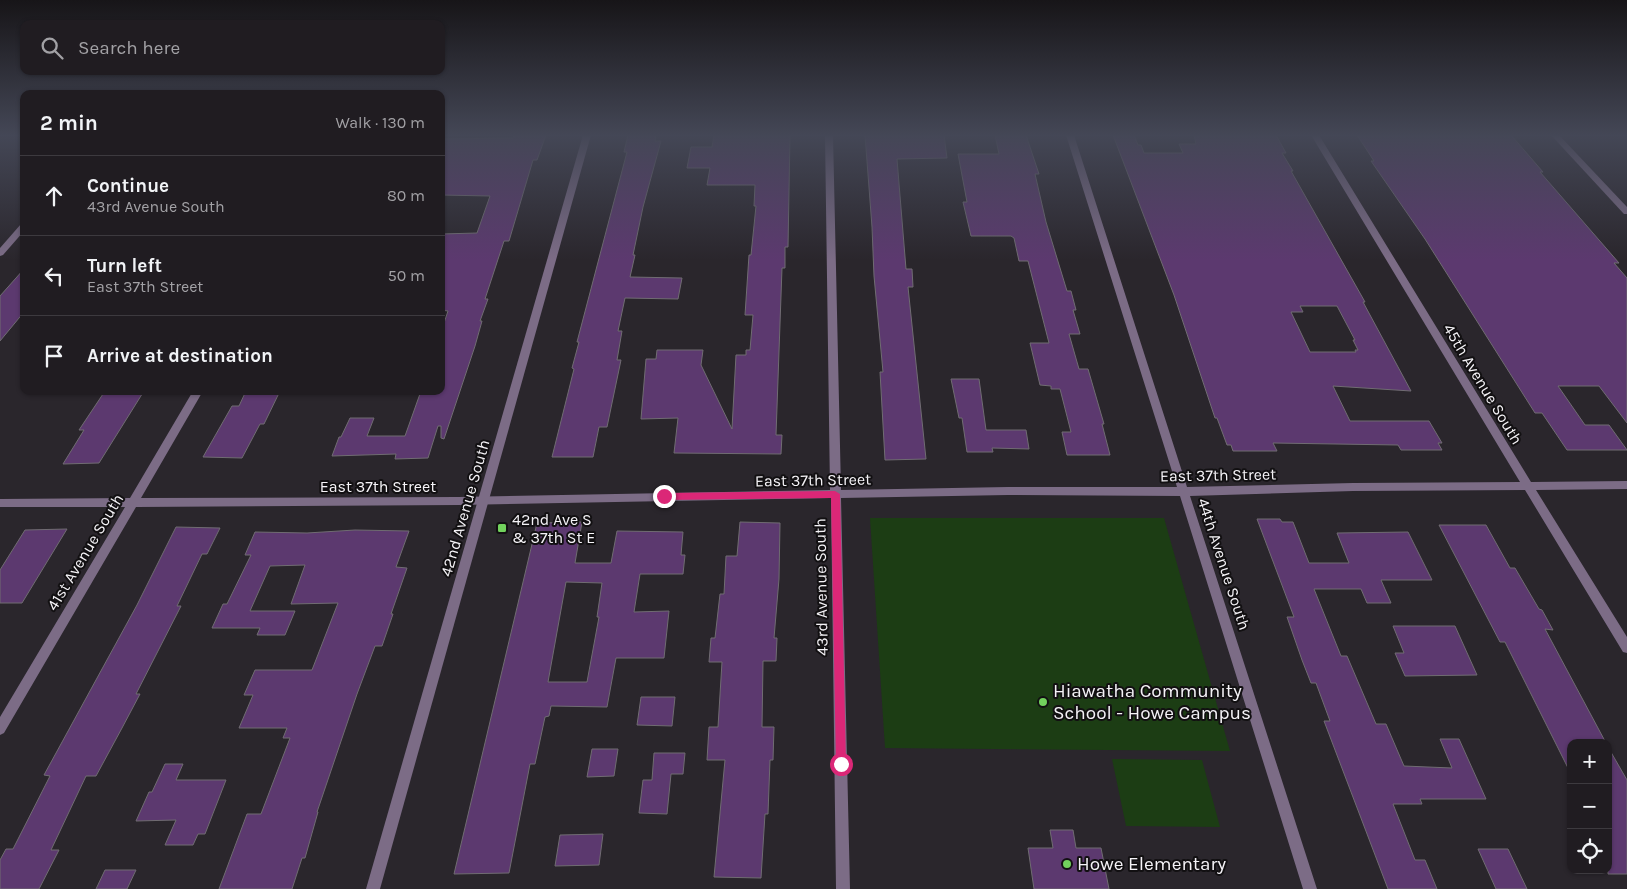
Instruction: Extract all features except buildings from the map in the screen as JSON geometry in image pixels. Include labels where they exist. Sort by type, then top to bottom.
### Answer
[{"type":"street","name":"42nd Avenue South","points":[[374,889],[575,176]]},
{"type":"street","name":"43rd Avenue South","points":[[830,176],[843,889]]},
{"type":"street","name":"44th Avenue South","points":[[1083,176],[1310,889]]},
{"type":"street","name":"45th Avenue South","points":[[1340,176],[1627,648]]},
{"type":"street","points":[[1594,176],[1627,212]]},
{"type":"street","points":[[0,253],[20,230]]},
{"type":"street","name":"41st Avenue South","points":[[0,730],[196,395]]},
{"type":"street","name":"East 37th Street","points":[[0,503],[1627,485]]},
{"type":"green space","points":[[870,518],[1164,518],[1230,751],[885,748]]},
{"type":"green space","points":[[1112,759],[1202,760],[1220,827],[1126,826]]},
{"type":"place","name":"42nd Ave S & 37th St E","points":[[502,528]]},
{"type":"place","name":"Hiawatha Community School - Howe Campus","points":[[1043,702]]},
{"type":"place","name":"Howe Elementary","points":[[1067,864]]},
{"type":"route","points":[[664,496],[835,494],[841,764]]}]
